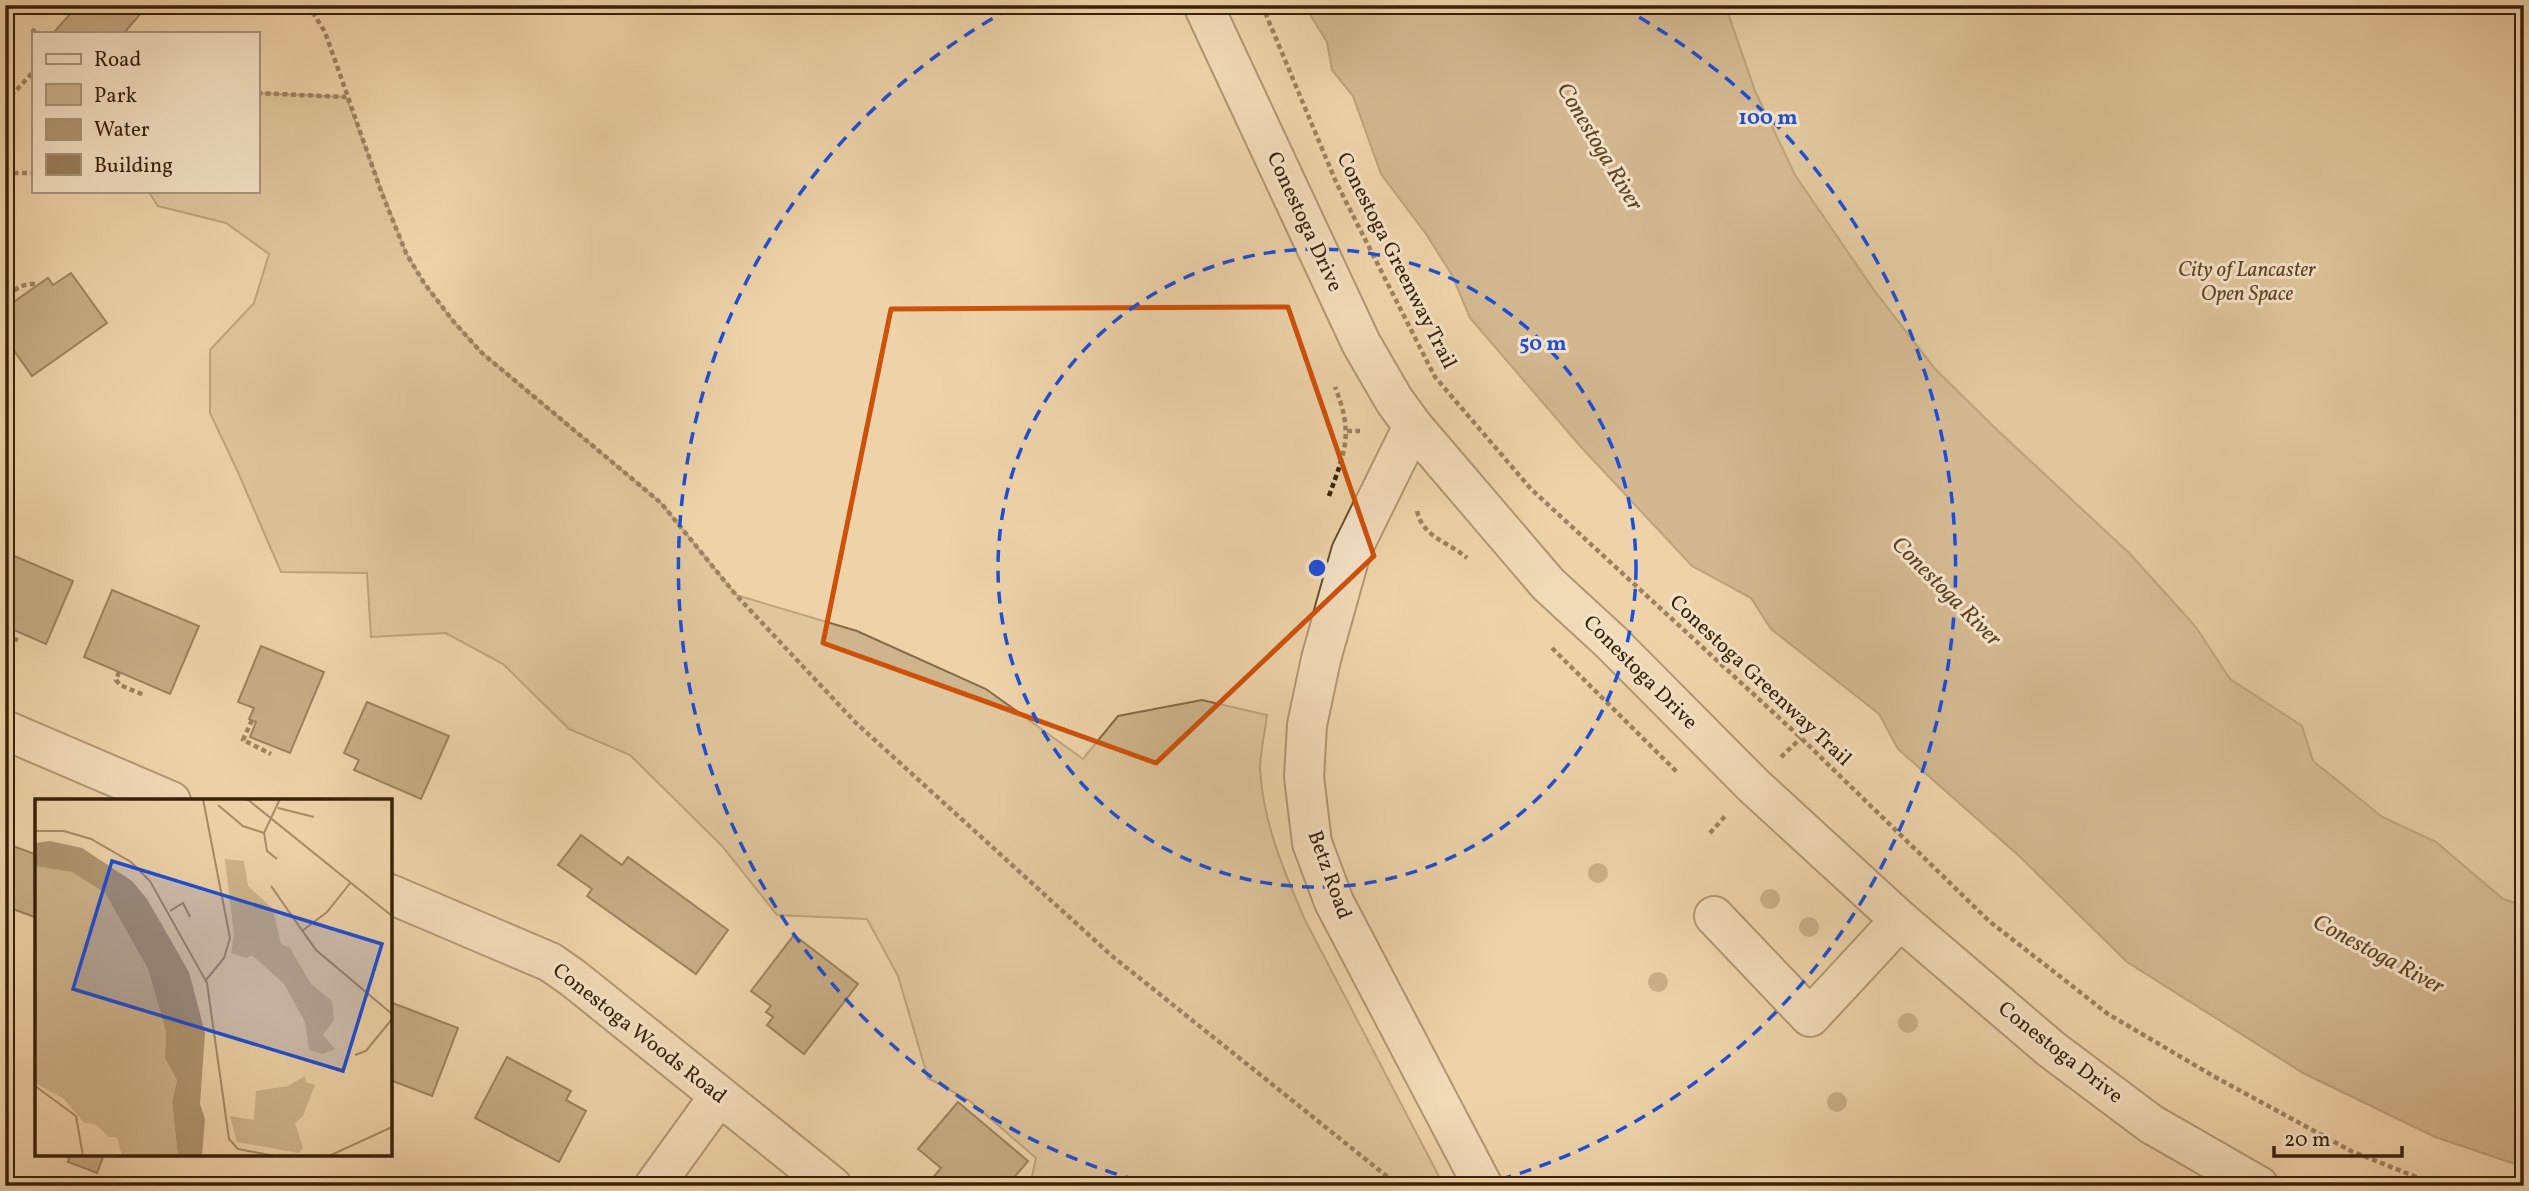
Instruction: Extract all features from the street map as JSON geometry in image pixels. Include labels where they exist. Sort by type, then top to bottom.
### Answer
[{"type":"street","name":"Conestoga Drive","points":[[1203,5],[1361,344],[1394,400],[1413,426],[1548,584],[1611,642],[1754,786],[1900,920],[2051,1049],[2151,1124],[2259,1186]]},
{"type":"street","name":"Betz Road","points":[[1413,426],[1350,552],[1321,659],[1307,725],[1304,777],[1312,843],[1334,902],[1483,1186]]},
{"type":"street","points":[[5,730],[166,799]]},
{"type":"street","name":"Conestoga Woods Road","points":[[392,895],[550,962],[832,1186]]},
{"type":"street","points":[[1714,916],[1810,1017],[1900,920]]},
{"type":"street","points":[[654,1186],[719,1096]]},
{"type":"path","points":[[308,5],[324,32],[406,253],[438,302],[482,353],[661,503],[736,595],[875,741],[1112,956],[1399,1186]]},
{"type":"path","name":"Conestoga Greenway Trail","points":[[1262,5],[1336,182],[1435,377],[1531,489],[1801,738],[1989,920],[2108,1014],[2215,1077],[2351,1151],[2439,1186]]},
{"type":"path","points":[[11,96],[32,73]]},
{"type":"path","points":[[259,93],[346,97]]},
{"type":"path","points":[[5,173],[32,173]]},
{"type":"path","points":[[7,295],[21,286],[37,285]]},
{"type":"path","points":[[1347,431],[1360,431]]},
{"type":"path","points":[[1419,519],[1429,533],[1454,547],[1475,567]]},
{"type":"path","points":[[5,636],[21,641]]},
{"type":"path","points":[[1549,645],[1685,779]]},
{"type":"path","points":[[119,672],[116,680],[120,685],[144,695]]},
{"type":"path","points":[[252,720],[243,740],[271,754]]},
{"type":"path","points":[[1781,758],[1801,738]]},
{"type":"path","points":[[1714,808],[1724,818]]},
{"type":"path","points":[[1710,832],[1732,808]]},
{"type":"highlighted area","points":[[1288,307],[1374,556],[1156,763],[823,643],[891,309]]},
{"type":"green space","name":"City of Lancaster Open Space","points":[[1725,5],[2524,5],[2524,906],[2503,899],[2436,842],[2382,817],[2313,761],[2301,726],[2230,679],[2195,626],[2130,554],[1935,369],[1873,289],[1795,175],[1755,91]]},
{"type":"green space","points":[[259,93],[346,97],[406,253],[424,283],[453,321],[482,353],[661,503],[736,595],[857,631],[986,689],[1083,759],[1118,716],[1202,700],[1267,715],[1260,763],[1262,789],[1270,828],[1282,865],[1305,920],[1444,1186],[1030,1186],[1036,1158],[970,1101],[928,1078],[898,976],[867,919],[777,915],[722,846],[630,755],[569,729],[503,664],[446,633],[371,637],[367,573],[281,572],[210,413],[210,350],[254,303],[269,254],[226,223],[158,206],[149,192],[259,192]]},
{"type":"water","name":"Conestoga River","points":[[1304,5],[1725,5],[1755,91],[1795,175],[1873,289],[1935,369],[2130,554],[2195,626],[2230,679],[2302,726],[2313,761],[2382,817],[2436,842],[2503,899],[2524,906],[2524,1167],[2435,1137],[2303,1073],[2127,962],[2019,856],[1898,749],[1879,714],[1771,629],[1751,598],[1692,566],[1581,447],[1470,318],[1452,275],[1426,234],[1381,174],[1353,96],[1332,70],[1327,42]]},
{"type":"building","points":[[64,5],[148,5],[125,32],[55,31],[72,12]]},
{"type":"building","points":[[71,273],[107,323],[32,376],[5,338],[5,308],[48,278],[53,285]]},
{"type":"building","points":[[5,552],[73,581],[46,644],[5,626]]},
{"type":"building","points":[[112,590],[199,626],[170,694],[84,657]]},
{"type":"building","points":[[261,646],[324,672],[290,753],[250,737],[256,722],[249,719],[254,708],[238,702]]},
{"type":"building","points":[[367,702],[449,736],[421,799],[354,770],[359,760],[344,753]]},
{"type":"building","points":[[581,835],[622,865],[628,857],[728,930],[696,974],[587,896],[592,889],[558,865]]},
{"type":"building","points":[[5,843],[35,854],[35,917],[5,906]]},
{"type":"building","points":[[794,935],[858,984],[804,1054],[767,1025],[773,1017],[766,1012],[771,1006],[751,991]]},
{"type":"building","points":[[392,1003],[458,1028],[432,1096],[392,1081]]},
{"type":"building","points":[[507,1057],[571,1091],[566,1100],[586,1111],[559,1162],[475,1118]]},
{"type":"building","points":[[958,1102],[1028,1161],[1007,1186],[940,1186],[932,1179],[941,1168],[918,1149]]},
{"type":"building","points":[[70,1156],[103,1156],[97,1173],[68,1162]]}]
